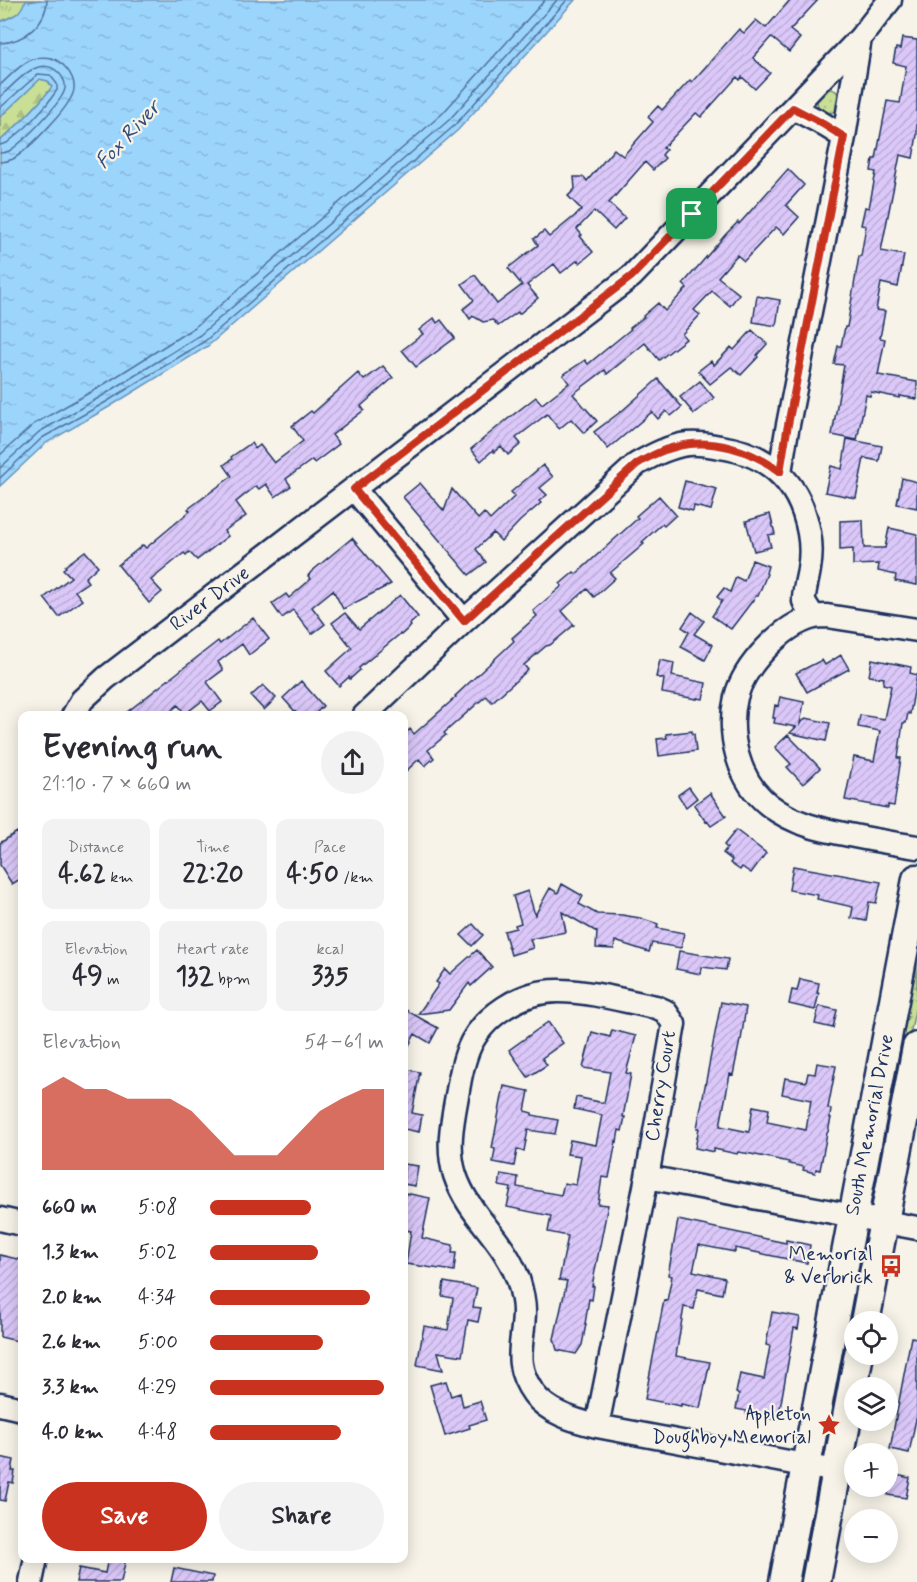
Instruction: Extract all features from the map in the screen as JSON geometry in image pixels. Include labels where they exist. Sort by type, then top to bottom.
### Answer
[{"type":"main road","name":"South Memorial Drive","points":[[784,1582],[917,879]]},
{"type":"main road","name":"South Memorial Drive","points":[[867,1311],[917,1047]]},
{"type":"main road","points":[[816,1582],[856,1365]]},
{"type":"street","name":"River Drive","points":[[76,711],[82,700],[106,678],[632,276],[860,38],[890,0]]},
{"type":"street","name":"River Drive","points":[[780,472],[844,137],[860,38]]},
{"type":"street","points":[[793,108],[844,137]]},
{"type":"street","points":[[369,711],[464,621],[637,464],[656,454],[688,444],[727,447],[750,454],[780,472],[794,492],[809,532],[809,568],[804,600],[813,617]]},
{"type":"street","points":[[354,489],[464,621]]},
{"type":"street","points":[[917,630],[834,617],[813,617],[798,624],[775,640],[755,662],[741,684],[736,697],[733,725],[733,737],[739,762],[751,786],[768,804],[793,821],[820,830],[917,847]]},
{"type":"street","name":"Cherry Court","points":[[597,1426],[674,1024],[665,1011],[656,1008],[583,993],[555,991],[516,1001],[497,1012],[473,1039],[461,1074],[451,1128],[450,1143],[454,1173],[466,1201],[507,1254],[518,1281],[524,1310],[520,1361],[528,1385],[543,1404],[555,1412],[582,1422],[597,1426],[836,1471]]},
{"type":"street","points":[[646,1178],[917,1228]]},
{"type":"street","points":[[0,1219],[18,1223]]},
{"type":"street","points":[[0,1404],[18,1408]]},
{"type":"street","points":[[31,1582],[35,1563]]},
{"type":"green space","points":[[0,0],[41,0],[29,2],[17,14],[0,22]]},
{"type":"green space","points":[[40,79],[48,81],[52,87],[28,115],[0,141],[0,117]]},
{"type":"green space","points":[[829,89],[838,92],[841,101],[838,110],[829,113],[820,110],[817,101],[820,92]]},
{"type":"green space","points":[[917,927],[917,1001],[874,1209],[866,1206]]},
{"type":"green space","points":[[867,1231],[872,1234],[858,1311],[847,1311],[862,1232]]},
{"type":"green space","points":[[844,1325],[844,1365],[848,1365],[844,1377],[832,1453],[823,1459],[819,1455]]},
{"type":"water","name":"Fox River","points":[[28,0],[29,2],[41,0],[575,0],[458,130],[208,346],[46,443],[0,486],[0,141],[28,115],[52,87],[48,81],[40,79],[0,117],[0,22],[12,17]]},
{"type":"building","points":[[790,0],[818,0],[790,30],[800,38],[789,52],[771,37],[753,58],[770,73],[755,89],[742,77],[740,80],[737,77],[701,117],[696,113],[663,148],[666,150],[662,155],[665,158],[653,170],[645,162],[609,203],[625,218],[614,230],[594,211],[577,229],[593,252],[580,263],[578,260],[561,273],[554,264],[527,285],[538,298],[519,314],[518,312],[498,326],[493,320],[483,322],[473,316],[470,319],[463,309],[474,300],[462,284],[475,275],[497,304],[522,285],[508,268],[538,245],[534,239],[544,231],[549,237],[582,210],[568,196],[575,189],[574,177],[584,177],[587,181],[614,149],[623,156],[653,122],[648,117],[658,106],[662,110],[690,80],[692,82],[739,29],[744,33],[756,20],[766,28]]},
{"type":"building","points":[[902,38],[917,40],[917,135],[913,158],[900,155],[881,251],[904,255],[898,287],[881,283],[876,310],[885,311],[880,338],[885,339],[878,375],[917,382],[917,399],[871,392],[870,396],[866,395],[857,440],[832,435],[844,365],[834,364],[838,346],[841,346],[845,327],[847,327],[866,226],[861,225],[865,207],[869,208],[876,172],[871,171],[873,159],[876,159],[887,101],[900,103],[906,66],[893,63],[896,48],[900,49]]},
{"type":"building","points":[[788,169],[804,185],[786,205],[799,217],[784,234],[776,227],[744,261],[737,255],[718,277],[739,294],[730,306],[712,291],[694,310],[700,315],[682,334],[686,339],[659,360],[645,343],[607,374],[605,370],[573,394],[597,421],[584,433],[571,419],[559,429],[547,414],[516,438],[521,444],[508,455],[501,446],[481,461],[471,449],[500,425],[536,397],[542,404],[569,383],[563,375],[585,360],[588,364],[631,329],[658,303],[665,311],[687,288],[683,284],[726,234],[738,222],[739,224]]},
{"type":"building","points":[[757,296],[780,300],[776,326],[753,322]]},
{"type":"building","points":[[434,318],[437,323],[441,320],[455,338],[416,367],[402,350],[423,334],[419,330]]},
{"type":"building","points":[[752,330],[767,344],[757,355],[758,357],[741,375],[731,367],[710,384],[698,371],[711,361],[714,365],[731,347],[734,350]]},
{"type":"building","points":[[383,366],[393,378],[361,406],[364,410],[332,435],[339,444],[314,463],[312,460],[286,479],[291,486],[275,497],[266,484],[259,489],[256,486],[236,502],[246,516],[224,531],[228,536],[197,560],[189,552],[186,555],[184,553],[151,580],[162,592],[149,603],[118,565],[143,545],[146,548],[190,511],[188,509],[232,476],[224,465],[232,459],[231,457],[251,443],[255,449],[260,445],[274,463],[303,441],[292,426],[311,411],[313,413],[358,373],[364,380]]},
{"type":"building","points":[[658,379],[682,407],[671,416],[666,411],[658,419],[652,412],[608,449],[594,432]]},
{"type":"building","points":[[700,381],[714,398],[694,414],[680,397]]},
{"type":"building","points":[[847,439],[882,446],[879,461],[864,458],[856,498],[825,492],[831,466],[842,469]]},
{"type":"building","points":[[543,465],[553,477],[540,488],[547,495],[501,541],[493,533],[476,549],[486,562],[469,575],[403,497],[420,483],[444,511],[452,489],[478,519],[484,513],[490,520],[515,496],[511,492]]},
{"type":"building","points":[[902,478],[917,482],[917,508],[897,504]]},
{"type":"building","points":[[685,481],[717,489],[711,510],[694,506],[693,511],[678,507]]},
{"type":"building","points":[[659,496],[676,515],[664,526],[662,524],[642,542],[644,544],[610,573],[615,578],[594,597],[587,589],[562,611],[574,625],[524,665],[528,670],[492,702],[486,696],[444,733],[446,735],[428,750],[434,758],[425,766],[419,759],[408,769],[408,731],[410,729],[414,734],[456,697],[514,641],[512,638],[537,616],[533,611],[562,586],[560,584],[574,572],[576,574],[638,518],[636,516]]},
{"type":"building","points":[[770,514],[775,534],[768,535],[771,547],[754,551],[746,521]]},
{"type":"building","points":[[863,520],[864,548],[885,548],[889,528],[917,534],[917,585],[895,581],[896,575],[878,571],[879,564],[853,565],[853,549],[840,550],[840,521]]},
{"type":"building","points":[[352,538],[391,584],[343,609],[333,590],[312,607],[325,624],[312,634],[293,610],[282,618],[272,604],[286,594],[289,598],[311,579],[308,576],[311,572]]},
{"type":"building","points":[[85,551],[98,566],[85,578],[88,582],[75,591],[82,600],[59,617],[44,598],[71,577],[63,569]]},
{"type":"building","points":[[752,560],[768,566],[767,574],[758,596],[731,629],[712,616],[722,601],[717,597],[724,588],[730,592],[736,577],[744,581]]},
{"type":"building","points":[[400,595],[418,617],[401,635],[339,686],[326,671],[352,648],[332,623],[345,613],[359,629]]},
{"type":"building","points":[[692,612],[704,621],[694,634],[713,645],[705,660],[681,647],[689,632],[682,627]]},
{"type":"building","points":[[253,618],[269,639],[249,655],[242,644],[218,662],[223,670],[207,682],[222,702],[210,711],[202,701],[189,711],[183,711],[178,705],[171,711],[128,711],[218,641],[220,644]]},
{"type":"building","points":[[841,655],[849,669],[807,692],[796,673],[822,660],[825,665]]},
{"type":"building","points":[[872,659],[911,667],[910,673],[917,675],[910,714],[908,713],[906,723],[903,723],[894,806],[888,805],[888,808],[845,800],[854,757],[874,761],[880,731],[858,727],[860,715],[884,719],[891,686],[883,684],[884,678],[869,676]]},
{"type":"building","points":[[660,660],[674,663],[672,676],[706,683],[703,699],[662,693],[664,679],[656,677]]},
{"type":"building","points":[[301,681],[323,706],[318,711],[295,711],[283,698]]},
{"type":"building","points":[[263,685],[276,698],[264,710],[251,696]]},
{"type":"building","points":[[780,697],[804,702],[800,724],[806,718],[830,723],[826,741],[790,733],[796,727],[774,723],[775,705],[778,706]]},
{"type":"building","points":[[692,731],[696,751],[659,756],[657,739],[667,738],[666,734]]},
{"type":"building","points":[[788,735],[820,768],[803,784],[787,767],[791,764],[775,747]]},
{"type":"building","points":[[689,787],[697,798],[686,807],[678,795]]},
{"type":"building","points":[[710,793],[726,816],[711,826],[694,805]]},
{"type":"building","points":[[736,830],[766,853],[751,873],[742,867],[740,870],[730,863],[732,860],[723,853],[727,848],[724,845]]},
{"type":"building","points":[[17,832],[18,834],[18,880],[12,884],[0,865],[0,843]]},
{"type":"building","points":[[793,866],[881,882],[876,903],[869,902],[866,921],[851,918],[853,907],[817,899],[818,895],[789,890]]},
{"type":"building","points":[[562,884],[583,896],[579,904],[597,914],[640,918],[658,924],[657,928],[684,933],[681,948],[652,943],[649,952],[615,941],[614,949],[596,948],[597,932],[562,912],[566,932],[530,939],[533,948],[511,955],[504,931],[516,928],[515,925],[521,923],[513,896],[528,891],[535,915],[550,888],[558,893]]},
{"type":"building","points":[[473,924],[483,935],[472,946],[461,935]]},
{"type":"building","points":[[477,950],[492,967],[471,986],[469,983],[449,1010],[418,1014],[439,984],[436,982],[445,969],[450,974]]},
{"type":"building","points":[[679,951],[728,959],[726,970],[702,967],[701,974],[676,969]]},
{"type":"building","points":[[800,979],[819,983],[815,1010],[789,1004],[792,990],[797,991]]},
{"type":"building","points":[[721,1002],[746,1007],[741,1040],[733,1075],[730,1074],[720,1126],[749,1132],[753,1106],[769,1109],[767,1122],[806,1130],[811,1100],[782,1094],[785,1078],[806,1082],[808,1073],[815,1074],[817,1063],[836,1066],[828,1108],[831,1109],[831,1118],[820,1170],[816,1169],[815,1173],[803,1170],[804,1167],[789,1164],[789,1162],[751,1154],[738,1152],[737,1154],[714,1149],[714,1152],[695,1148]]},
{"type":"building","points":[[819,1006],[837,1010],[833,1028],[815,1024]]},
{"type":"building","points":[[408,1011],[438,1028],[430,1043],[415,1034],[408,1047]]},
{"type":"building","points":[[548,1022],[563,1043],[542,1058],[547,1065],[528,1077],[509,1050]]},
{"type":"building","points":[[612,1030],[636,1036],[626,1073],[631,1074],[622,1131],[619,1130],[609,1178],[602,1177],[598,1204],[608,1205],[592,1286],[594,1286],[592,1300],[589,1299],[582,1345],[576,1354],[557,1350],[554,1339],[567,1281],[559,1280],[568,1236],[548,1232],[551,1216],[507,1207],[511,1188],[499,1186],[501,1174],[518,1177],[517,1187],[561,1195],[564,1183],[576,1185],[581,1156],[567,1154],[570,1140],[596,1145],[602,1115],[574,1109],[576,1097],[604,1103],[610,1072],[583,1068],[592,1032],[610,1037]]},
{"type":"building","points":[[408,1070],[420,1072],[412,1113],[422,1115],[419,1132],[408,1130]]},
{"type":"building","points":[[504,1086],[529,1091],[525,1111],[532,1115],[558,1120],[555,1134],[528,1130],[524,1151],[517,1150],[514,1166],[493,1162],[495,1149],[492,1148]]},
{"type":"building","points":[[408,1165],[418,1166],[415,1186],[408,1185]]},
{"type":"building","points":[[408,1194],[430,1198],[422,1238],[453,1245],[452,1253],[456,1253],[454,1271],[408,1264],[411,1231],[408,1231]]},
{"type":"building","points":[[678,1220],[786,1243],[786,1240],[810,1245],[807,1263],[735,1248],[735,1252],[699,1245],[693,1271],[725,1278],[722,1294],[698,1289],[694,1309],[684,1307],[676,1356],[710,1362],[700,1408],[645,1399],[664,1300],[667,1301],[672,1276],[668,1275]]},
{"type":"building","points":[[0,1255],[18,1259],[18,1341],[0,1337]]},
{"type":"building","points":[[444,1282],[477,1288],[473,1307],[481,1308],[478,1322],[468,1320],[462,1356],[438,1352],[443,1370],[417,1365],[424,1326],[448,1330],[453,1298],[442,1296]]},
{"type":"building","points":[[772,1312],[800,1317],[798,1329],[794,1328],[778,1420],[746,1414],[747,1411],[736,1409],[739,1394],[736,1393],[740,1374],[764,1379],[770,1346],[766,1345]]},
{"type":"building","points":[[911,1337],[917,1338],[917,1419],[909,1453],[898,1451],[898,1443],[891,1443],[893,1431],[898,1431],[898,1406]]},
{"type":"building","points":[[446,1381],[451,1396],[460,1393],[463,1406],[480,1401],[486,1420],[445,1436],[430,1385]]},
{"type":"building","points":[[0,1457],[14,1460],[13,1483],[9,1482],[5,1501],[0,1500]]},
{"type":"building","points":[[898,1475],[910,1478],[906,1498],[898,1497]]},
{"type":"building","points":[[107,1563],[125,1563],[121,1582],[76,1582],[79,1568],[105,1573]]},
{"type":"building","points":[[174,1568],[213,1576],[212,1582],[171,1582]]},
{"type":"place","name":"Memorial & Verbrick","points":[[891,1266]]},
{"type":"place","name":"Appleton Doughboy Memorial","points":[[829,1425]]},
{"type":"route","points":[[793,108],[844,137],[780,472],[750,454],[704,444],[688,444],[649,457],[637,464],[464,621],[354,489],[632,276],[692,214],[793,108]]}]
